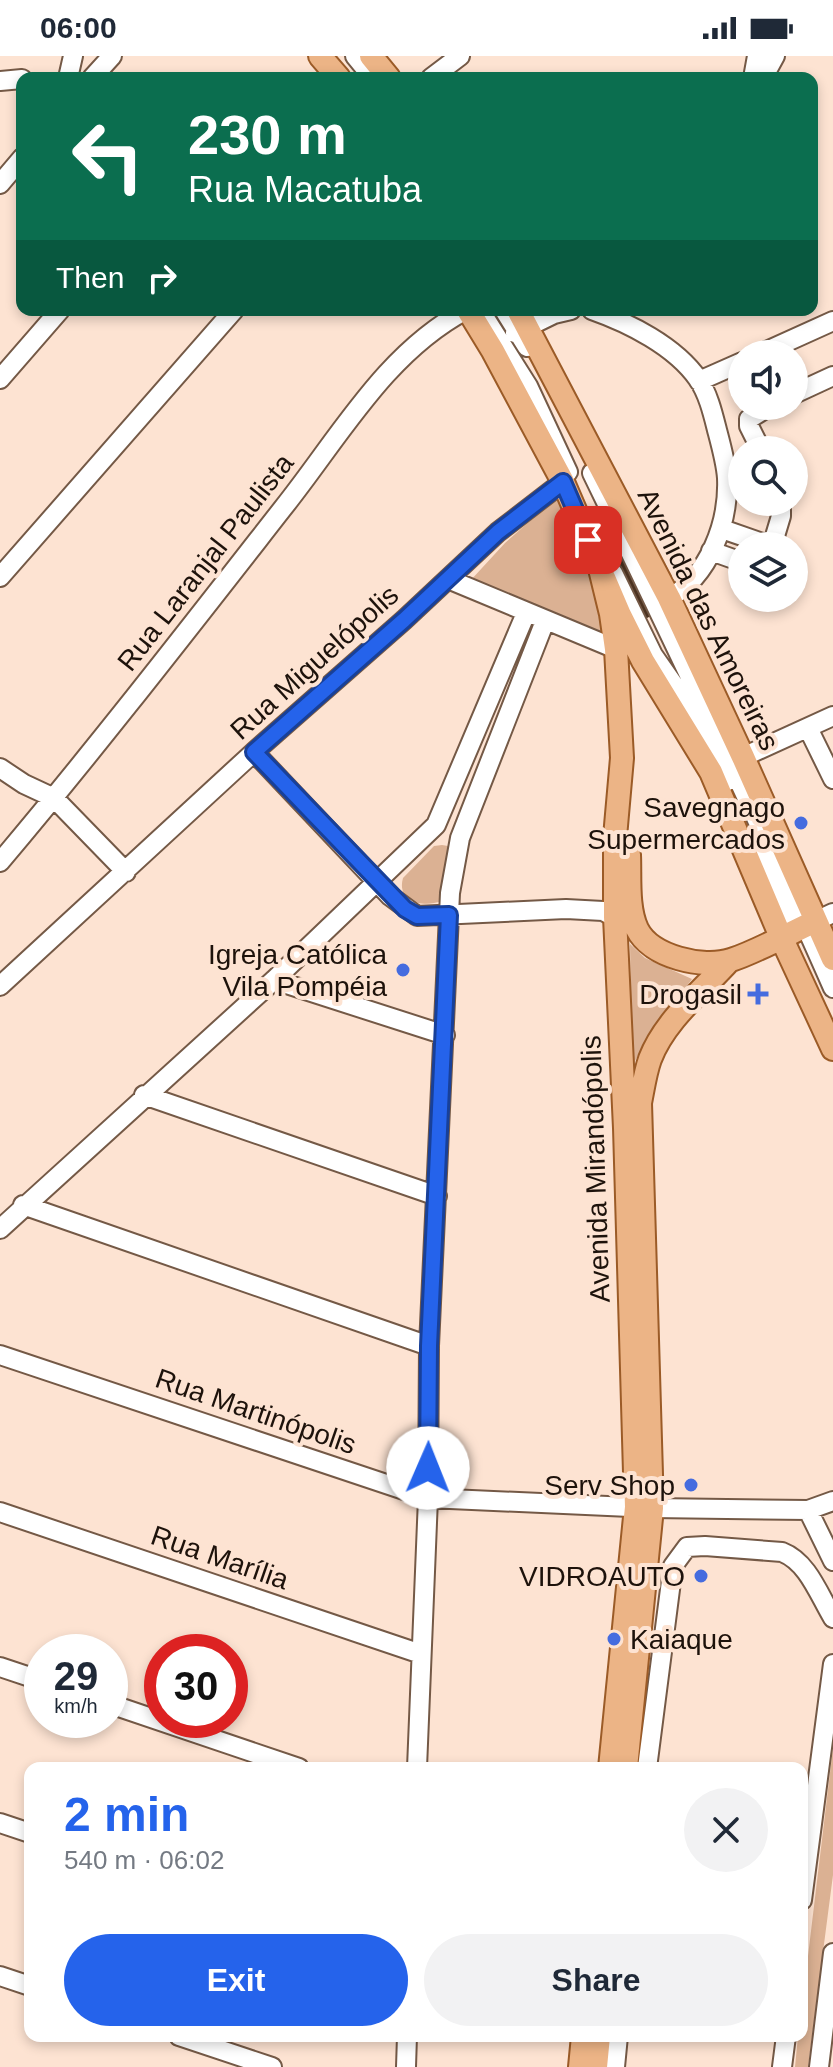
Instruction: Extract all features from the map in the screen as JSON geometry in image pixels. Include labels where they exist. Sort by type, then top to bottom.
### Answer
[{"type":"main road","points":[[320,56],[334,72]]},
{"type":"main road","points":[[371,56],[384,72]]},
{"type":"main road","name":"Avenida das Amoreiras","points":[[479,316],[512,332],[669,598],[743,757],[805,926],[833,1049]]},
{"type":"main road","name":"Avenida das Amoreiras","points":[[512,332],[563,482],[643,661],[805,926],[833,959]]},
{"type":"main road","name":"Avenida Mirandópolis","points":[[600,569],[616,649],[622,758],[615,837],[615,917],[644,1508],[611,1762]]},
{"type":"main road","points":[[622,758],[632,909],[637,929],[657,949],[695,962],[729,961],[805,926]]},
{"type":"main road","name":"Avenida Mirandópolis","points":[[626,1762],[644,1508],[640,1103],[650,1059],[660,1039],[679,1013],[729,961]]},
{"type":"main road","points":[[580,2067],[582,2042]]},
{"type":"main road","points":[[596,2067],[598,2042]]},
{"type":"street","points":[[97,72],[112,56]]},
{"type":"street","points":[[334,56],[346,72]]},
{"type":"street","points":[[355,56],[368,72]]},
{"type":"street","points":[[439,72],[460,56]]},
{"type":"street","points":[[0,184],[16,165]]},
{"type":"street","points":[[0,379],[55,316]]},
{"type":"street","points":[[0,577],[229,316]]},
{"type":"street","name":"Rua Laranjal Paulista","points":[[0,862],[323,458],[372,389],[409,350],[455,316]]},
{"type":"street","points":[[489,316],[512,332],[604,556],[653,655],[690,708],[805,926],[833,988]]},
{"type":"street","points":[[512,332],[555,316]]},
{"type":"street","points":[[610,316],[681,360],[699,381],[713,414],[727,479],[722,529],[697,575],[683,590],[669,598]]},
{"type":"street","points":[[791,340],[833,321]]},
{"type":"street","points":[[699,381],[728,368]]},
{"type":"street","points":[[808,388],[833,376]]},
{"type":"street","name":"Rua Miguelópolis","points":[[0,986],[498,532],[563,482]]},
{"type":"street","points":[[722,529],[731,532]]},
{"type":"street","points":[[711,551],[728,557]]},
{"type":"street","points":[[448,579],[616,649]]},
{"type":"street","points":[[0,1229],[274,980],[436,825],[526,613]]},
{"type":"street","points":[[417,1762],[428,1498],[429,1346],[449,915],[455,859],[460,838],[545,621]]},
{"type":"street","points":[[743,757],[833,716]]},
{"type":"street","points":[[810,727],[829,759],[833,779]]},
{"type":"street","points":[[254,752],[378,882],[405,909],[417,916],[566,909],[603,911],[637,929]]},
{"type":"street","points":[[0,768],[54,798],[126,872]]},
{"type":"street","points":[[436,825],[460,838]]},
{"type":"street","points":[[805,926],[833,1028]]},
{"type":"street","points":[[274,980],[445,1035]]},
{"type":"street","points":[[144,1095],[437,1196]]},
{"type":"street","points":[[23,1205],[429,1346]]},
{"type":"street","name":"Rua Martinópolis","points":[[0,1355],[428,1498],[644,1508],[808,1510],[833,1501]]},
{"type":"street","points":[[808,1510],[833,1561]]},
{"type":"street","name":"Rua Marília","points":[[0,1512],[421,1654]]},
{"type":"street","points":[[648,1762],[673,1566],[687,1547],[782,1552],[793,1556],[833,1618]]},
{"type":"street","points":[[808,1854],[833,1664]]},
{"type":"street","points":[[0,1667],[24,1675]]},
{"type":"street","points":[[128,1710],[281,1762]]},
{"type":"street","points":[[0,1823],[24,1831]]},
{"type":"street","points":[[819,2067],[833,1953]]},
{"type":"street","points":[[0,1976],[24,1984]]},
{"type":"street","points":[[197,2042],[272,2067]]},
{"type":"street","points":[[406,2067],[407,2042]]},
{"type":"street","points":[[615,2067],[617,2042]]},
{"type":"street","points":[[782,2067],[785,2042]]},
{"type":"shaded area","points":[[564,496],[570,502],[607,634],[470,581],[505,543],[556,498]]},
{"type":"shaded area","points":[[434,846],[448,846],[451,852],[441,901],[427,904],[407,898],[402,886],[403,878]]},
{"type":"shaded area","points":[[630,944],[645,958],[692,979],[653,1030],[632,1066]]},
{"type":"shaded area","points":[[833,1748],[833,1875],[808,2067],[795,2067],[797,2042],[808,2042],[808,1956]]},
{"type":"building","points":[[603,513],[653,615],[641,621],[592,519]]},
{"type":"place","name":"Savegnago Supermercados","points":[[801,823]]},
{"type":"place","name":"Igreja Católica Vila Pompéia","points":[[403,970]]},
{"type":"place","name":"Drogasil","points":[[758,994]]},
{"type":"place","name":"Serv Shop","points":[[691,1485]]},
{"type":"place","name":"VIDROAUTO","points":[[701,1576]]},
{"type":"place","name":"Kaiaque","points":[[614,1639]]},
{"type":"route","points":[[428,1468],[429,1346],[449,915],[417,916],[405,909],[254,752],[404,620],[498,532],[563,482],[588,540]]}]
